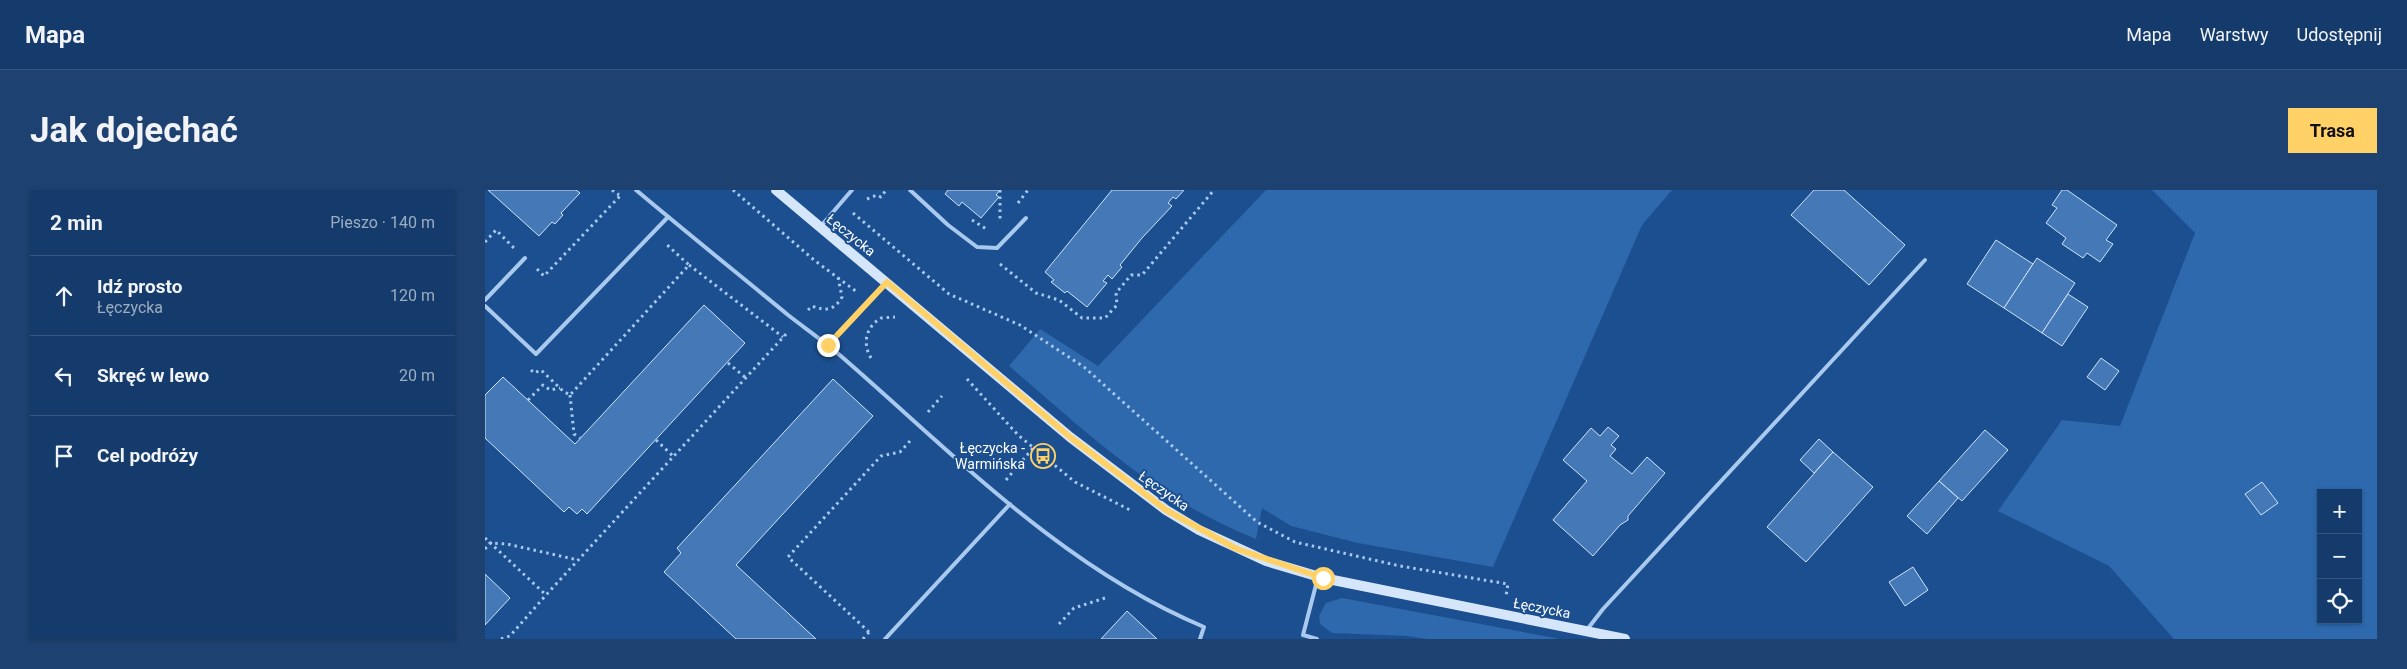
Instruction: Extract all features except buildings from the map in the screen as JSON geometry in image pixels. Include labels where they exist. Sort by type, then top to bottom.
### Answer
[{"type":"main road","name":"Łęczycka","points":[[776,190],[1070,437],[1166,510],[1237,549],[1318,577],[1625,639]]},
{"type":"lane","points":[[636,190],[828,345],[1010,504],[1066,548],[1108,577],[1145,599],[1204,627],[1200,639]]},
{"type":"lane","points":[[819,228],[852,190]]},
{"type":"lane","points":[[910,190],[948,225],[977,248],[997,248],[1026,218]]},
{"type":"lane","points":[[485,306],[535,354],[667,216]]},
{"type":"lane","points":[[485,300],[525,258]]},
{"type":"lane","points":[[1586,631],[1609,602],[1925,260]]},
{"type":"lane","points":[[828,345],[887,282]]},
{"type":"lane","points":[[885,639],[1010,504]]},
{"type":"lane","points":[[1317,639],[1303,635],[1318,577]]},
{"type":"path","points":[[612,190],[619,195]]},
{"type":"path","points":[[733,190],[814,260],[870,302]]},
{"type":"path","points":[[864,202],[871,197],[881,197],[886,190]]},
{"type":"path","points":[[1000,190],[1000,226]]},
{"type":"path","points":[[997,257],[1001,266],[1036,293],[1059,300],[1082,318],[1105,318],[1117,305],[1116,293],[1131,275],[1142,275],[1214,190]]},
{"type":"path","points":[[859,210],[857,217],[949,294],[1020,325],[1085,367],[1257,522],[1295,542],[1400,566],[1508,584],[1503,614]]},
{"type":"path","points":[[988,230],[989,237]]},
{"type":"path","points":[[689,265],[783,337]]},
{"type":"path","points":[[806,312],[811,306],[823,310],[831,309],[838,305],[842,297],[837,276]]},
{"type":"path","points":[[873,360],[865,348],[868,332],[881,318],[901,318]]},
{"type":"path","points":[[501,639],[510,636],[789,331]]},
{"type":"path","points":[[728,363],[746,378]]},
{"type":"path","points":[[961,372],[1003,420],[1033,448]]},
{"type":"path","points":[[528,400],[543,385],[550,390],[560,388]]},
{"type":"path","points":[[570,395],[574,434],[580,438]]},
{"type":"path","points":[[863,639],[869,632],[789,557],[881,456],[900,452],[914,436],[918,424],[942,396]]},
{"type":"path","points":[[656,440],[675,457]]},
{"type":"path","points":[[485,538],[546,595]]},
{"type":"path","points":[[490,543],[507,544],[579,560]]},
{"type":"path","points":[[485,549],[490,543]]},
{"type":"path","points":[[1059,624],[1073,608],[1116,594]]},
{"type":"shaded area","points":[[1266,190],[1672,190],[1642,225],[1493,567],[1358,543],[1291,526],[1262,508],[1256,539],[1198,512],[1157,487],[1092,437],[1009,366],[1040,329],[1098,366]]},
{"type":"shaded area","points":[[2152,190],[2377,190],[2377,639],[2174,639],[2109,566],[1998,511],[2062,420],[2120,426],[2195,233]]},
{"type":"shaded area","points":[[1342,598],[1560,639],[1427,639],[1407,636],[1332,633],[1320,624],[1319,616],[1326,603]]},
{"type":"place","name":"Łęczycka - Warmińska","points":[[1043,456]]},
{"type":"route","points":[[828,345],[887,282],[1070,437],[1166,510],[1199,530],[1237,549],[1323,578]]}]
